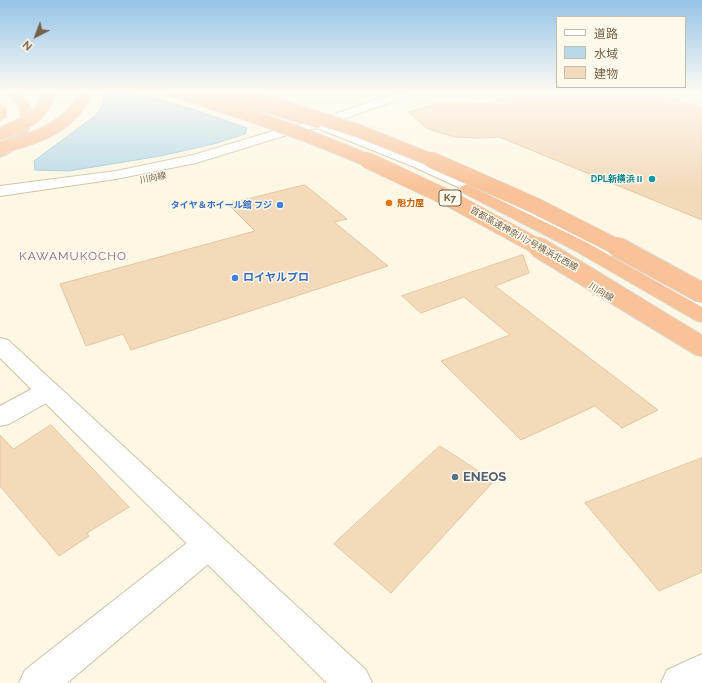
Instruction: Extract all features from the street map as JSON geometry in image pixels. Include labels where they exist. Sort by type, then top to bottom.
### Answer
[{"type":"highway","points":[[0,134],[21,124]]},
{"type":"highway","points":[[0,153],[17,138],[25,124]]},
{"type":"highway","points":[[0,148],[40,134],[61,124]]},
{"type":"highway","points":[[269,124],[294,133]]},
{"type":"highway","name":"首都高速神奈川7号横浜北西線","points":[[278,124],[319,139],[411,179],[498,223],[553,253],[702,347]]},
{"type":"highway","name":"首都高速神奈川7号横浜北西線","points":[[306,124],[419,167],[520,215],[580,246],[702,316]]},
{"type":"highway","points":[[339,124],[442,163],[551,212],[702,292]]},
{"type":"street","name":"川向線","points":[[0,200],[76,191],[169,176],[246,156],[294,133],[318,124]]},
{"type":"street","points":[[318,124],[380,147],[474,187],[586,242],[702,307]]},
{"type":"street","name":"川向線","points":[[0,190],[74,182],[158,167],[294,133],[396,177],[488,225],[612,298],[702,358]]},
{"type":"street","points":[[0,345],[353,683]]},
{"type":"street","points":[[0,417],[48,391]]},
{"type":"street","points":[[38,683],[208,545]]},
{"type":"street","points":[[680,683],[702,672]]},
{"type":"water","points":[[84,124],[235,124],[247,128],[245,134],[214,144],[160,156],[69,171],[35,170],[34,161]]},
{"type":"building","name":"DPL新横浜Ⅱ","points":[[422,124],[702,124],[702,220],[499,137],[454,137],[428,129]]},
{"type":"building","points":[[305,185],[347,219],[334,222],[388,266],[131,350],[123,334],[86,346],[60,284],[255,231],[228,204]]},
{"type":"building","points":[[523,255],[529,273],[495,286],[658,410],[622,428],[595,406],[521,440],[441,361],[510,335],[464,297],[421,313],[402,296]]},
{"type":"building","points":[[51,425],[129,507],[87,533],[89,536],[59,556],[0,486],[0,435],[13,449]]},
{"type":"building","points":[[440,446],[494,481],[391,593],[334,544]]},
{"type":"building","points":[[702,458],[702,572],[659,591],[585,503]]},
{"type":"place","name":"DPL新横浜Ⅱ","points":[[652,179]]},
{"type":"place","name":"魁力屋","points":[[389,203]]},
{"type":"place","name":"タイヤ＆ホイール館 フジ","points":[[280,205]]},
{"type":"place","name":"ロイヤルプロ","points":[[235,278]]},
{"type":"place","name":"ENEOS","points":[[455,477]]},
{"type":"district","name":"KAWAMUKOCHO","points":[[73,256]]}]
